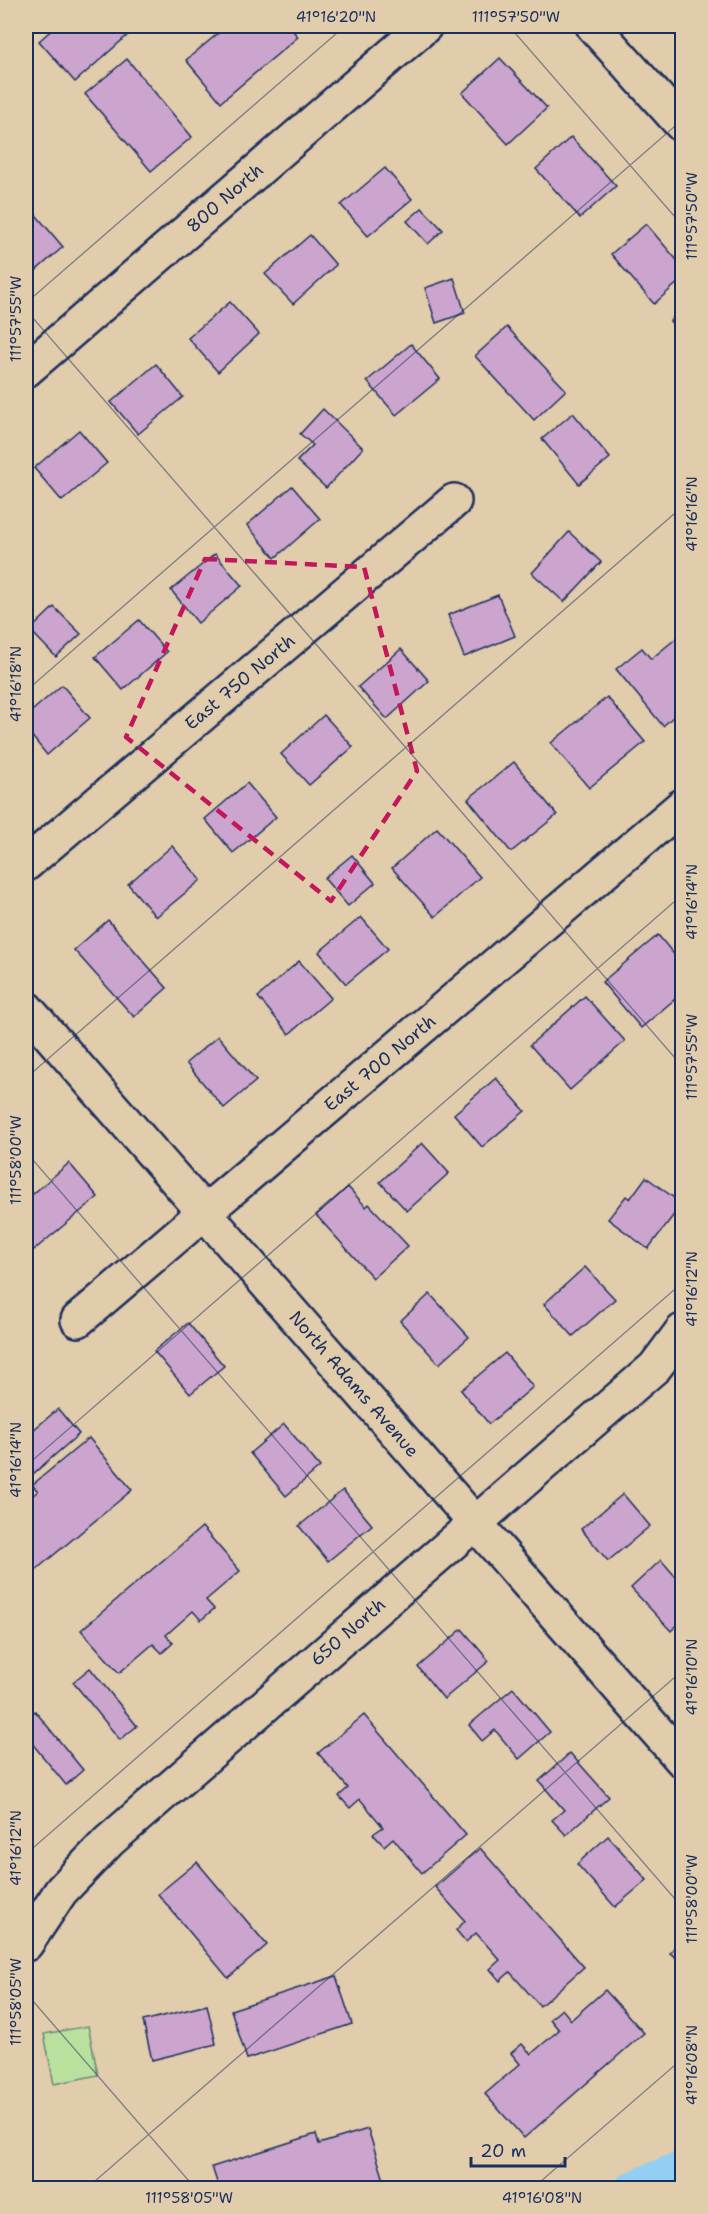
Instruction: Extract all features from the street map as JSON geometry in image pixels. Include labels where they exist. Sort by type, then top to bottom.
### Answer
[{"type":"street","name":"800 North","points":[[26,370],[425,26]]},
{"type":"street","points":[[593,26],[682,125]]},
{"type":"street","name":"East 750 North","points":[[26,864],[454,501]]},
{"type":"street","name":"East 700 North","points":[[78,1320],[682,807]]},
{"type":"street","name":"North Adams Avenue","points":[[26,1008],[682,1760]]},
{"type":"street","name":"650 North","points":[[26,1944],[62,1891],[109,1840],[655,1367],[682,1330]]},
{"type":"highlighted area","points":[[205,559],[364,567],[417,771],[331,901],[126,737]]},
{"type":"green space","points":[[88,2026],[98,2075],[54,2084],[44,2034]]},
{"type":"building","points":[[56,26],[138,26],[75,82],[39,41]]},
{"type":"building","points":[[227,26],[289,26],[298,37],[221,102],[186,60]]},
{"type":"building","points":[[500,58],[547,108],[508,144],[462,93]]},
{"type":"building","points":[[127,59],[192,137],[151,171],[85,94]]},
{"type":"building","points":[[571,137],[616,186],[580,218],[536,169]]},
{"type":"building","points":[[385,168],[412,199],[368,236],[341,205]]},
{"type":"building","points":[[26,203],[63,247],[26,279]]},
{"type":"building","points":[[422,208],[443,230],[428,244],[407,221]]},
{"type":"building","points":[[646,224],[682,266],[682,279],[654,304],[611,254]]},
{"type":"building","points":[[310,235],[336,265],[293,304],[265,274]]},
{"type":"building","points":[[454,278],[465,313],[436,323],[425,288]]},
{"type":"building","points":[[230,302],[259,334],[218,372],[188,338]]},
{"type":"building","points":[[682,310],[682,335],[670,321]]},
{"type":"building","points":[[507,327],[566,390],[534,420],[475,356]]},
{"type":"building","points":[[411,344],[440,379],[396,415],[367,381]]},
{"type":"building","points":[[156,364],[183,397],[138,434],[111,402]]},
{"type":"building","points":[[323,409],[363,448],[326,488],[297,461],[313,445],[300,434]]},
{"type":"building","points":[[573,413],[610,458],[579,484],[542,439]]},
{"type":"building","points":[[79,430],[107,463],[62,501],[34,468]]},
{"type":"building","points":[[292,486],[320,519],[275,558],[247,525]]},
{"type":"building","points":[[569,532],[601,562],[564,602],[532,573]]},
{"type":"building","points":[[215,554],[242,586],[198,623],[171,590]]},
{"type":"building","points":[[498,595],[515,636],[464,657],[448,615]]},
{"type":"building","points":[[54,607],[81,634],[56,657],[30,630]]},
{"type":"building","points":[[139,620],[167,652],[123,690],[95,657]]},
{"type":"building","points":[[679,636],[682,640],[682,709],[663,726],[616,669],[642,648],[651,659]]},
{"type":"building","points":[[401,649],[429,681],[387,719],[358,687]]},
{"type":"building","points":[[62,685],[90,718],[47,755],[26,729],[26,716]]},
{"type":"building","points":[[607,697],[645,742],[589,788],[551,743]]},
{"type":"building","points":[[324,715],[353,747],[309,785],[281,754]]},
{"type":"building","points":[[514,762],[557,815],[511,852],[468,799]]},
{"type":"building","points":[[247,783],[276,817],[233,853],[205,819]]},
{"type":"building","points":[[437,828],[480,877],[435,917],[392,868]]},
{"type":"building","points":[[172,846],[201,880],[156,917],[128,884]]},
{"type":"building","points":[[352,855],[375,883],[348,906],[324,878]]},
{"type":"building","points":[[361,917],[388,949],[346,984],[319,952]]},
{"type":"building","points":[[108,920],[167,988],[134,1017],[74,950]]},
{"type":"building","points":[[658,935],[682,964],[682,993],[641,1028],[602,982]]},
{"type":"building","points":[[299,961],[331,998],[289,1034],[258,997]]},
{"type":"building","points":[[585,996],[625,1041],[570,1090],[530,1045]]},
{"type":"building","points":[[218,1036],[256,1081],[224,1108],[186,1063]]},
{"type":"building","points":[[496,1078],[525,1111],[482,1147],[454,1114]]},
{"type":"building","points":[[422,1143],[449,1173],[407,1211],[380,1182]]},
{"type":"building","points":[[69,1163],[98,1197],[34,1250],[26,1240],[26,1197],[27,1199]]},
{"type":"building","points":[[646,1177],[682,1204],[648,1249],[608,1219],[626,1196],[630,1199]]},
{"type":"building","points":[[348,1187],[366,1207],[369,1204],[408,1246],[373,1278],[316,1215]]},
{"type":"building","points":[[585,1267],[615,1299],[573,1336],[544,1304]]},
{"type":"building","points":[[430,1294],[469,1337],[439,1364],[400,1321]]},
{"type":"building","points":[[188,1323],[224,1366],[190,1394],[154,1351]]},
{"type":"building","points":[[505,1353],[533,1387],[489,1424],[461,1390]]},
{"type":"building","points":[[58,1409],[79,1434],[26,1480],[26,1436]]},
{"type":"building","points":[[284,1424],[320,1467],[286,1496],[250,1453]]},
{"type":"building","points":[[89,1438],[132,1490],[26,1578],[26,1501],[38,1491],[32,1485]]},
{"type":"building","points":[[343,1490],[372,1525],[328,1561],[299,1526]]},
{"type":"building","points":[[623,1494],[650,1526],[608,1561],[581,1529]]},
{"type":"building","points":[[202,1527],[240,1571],[206,1600],[214,1609],[201,1620],[193,1611],[166,1635],[173,1643],[162,1653],[153,1644],[119,1673],[81,1630]]},
{"type":"building","points":[[661,1560],[682,1584],[682,1620],[671,1631],[631,1588]]},
{"type":"building","points":[[462,1629],[489,1661],[444,1699],[418,1667]]},
{"type":"building","points":[[90,1668],[137,1726],[120,1740],[73,1682]]},
{"type":"building","points":[[513,1688],[550,1732],[519,1759],[495,1730],[482,1741],[469,1725]]},
{"type":"building","points":[[35,1711],[83,1770],[66,1785],[26,1736],[26,1719]]},
{"type":"building","points":[[364,1715],[466,1835],[422,1873],[393,1838],[384,1846],[373,1834],[383,1827],[360,1799],[350,1808],[339,1796],[348,1788],[318,1753]]},
{"type":"building","points":[[570,1753],[609,1797],[566,1835],[552,1820],[564,1810],[539,1781]]},
{"type":"building","points":[[608,1836],[647,1880],[615,1907],[577,1864]]},
{"type":"building","points":[[480,1848],[584,1967],[540,2006],[510,1972],[500,1981],[490,1969],[500,1960],[476,1933],[466,1942],[456,1930],[465,1921],[435,1887]]},
{"type":"building","points":[[197,1862],[267,1945],[228,1978],[158,1894]]},
{"type":"building","points":[[682,1937],[682,1962],[670,1953]]},
{"type":"building","points":[[336,1976],[352,2024],[247,2059],[231,2010]]},
{"type":"building","points":[[605,1990],[644,2033],[524,2138],[485,2094],[520,2064],[511,2053],[522,2044],[531,2054],[559,2030],[550,2019],[562,2009],[571,2020]]},
{"type":"building","points":[[207,2005],[216,2044],[152,2060],[143,2021]]},
{"type":"building","points":[[368,2129],[384,2180],[358,2188],[219,2188],[212,2167],[316,2134],[319,2144]]},
{"type":"waterway","points":[[631,2188],[682,2167]]}]
